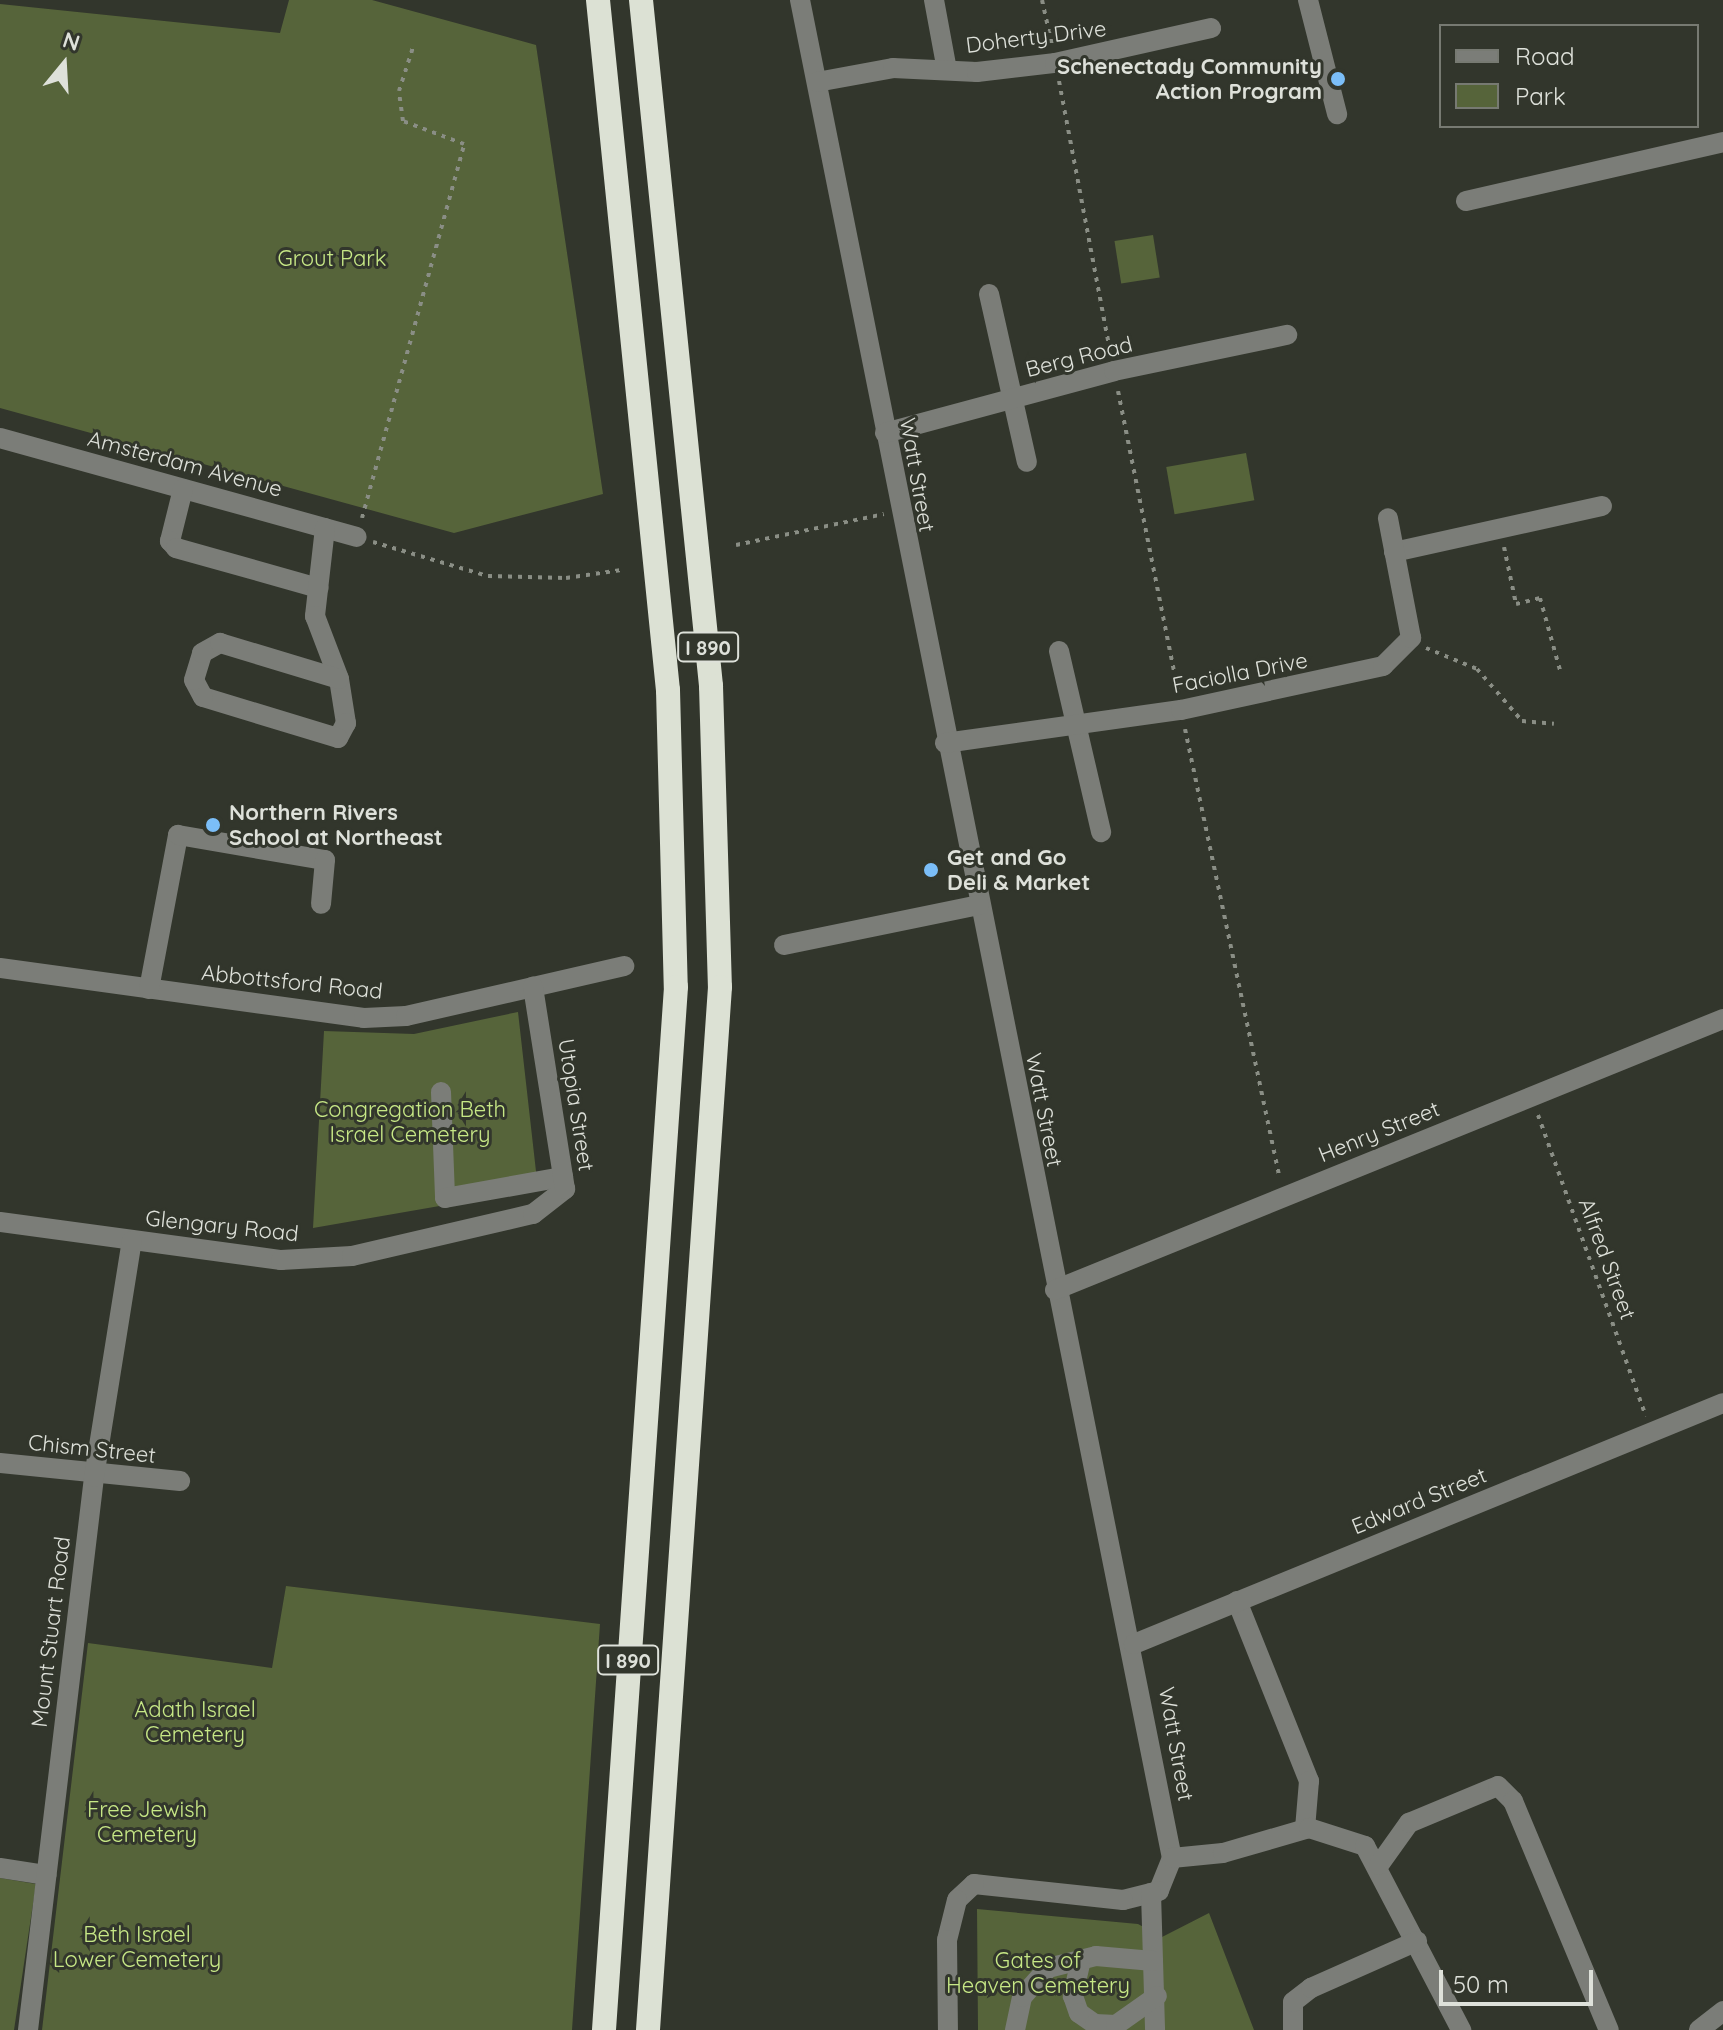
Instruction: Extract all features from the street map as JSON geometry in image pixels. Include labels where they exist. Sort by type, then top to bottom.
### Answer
[{"type":"highway","name":"I 890","points":[[598,0],[668,690],[676,972],[670,1149],[604,2030]]},
{"type":"highway","name":"I 890","points":[[641,0],[711,686],[720,972],[714,1152],[648,2030]]},
{"type":"street","name":"Watt Street","points":[[800,0],[1055,1290],[1134,1644],[1172,1858]]},
{"type":"street","points":[[934,0],[947,70]]},
{"type":"street","points":[[1308,0],[1337,114]]},
{"type":"street","name":"Doherty Drive","points":[[817,82],[893,68],[947,70],[1055,63],[1211,28]]},
{"type":"street","points":[[1466,201],[1723,142]]},
{"type":"street","points":[[989,294],[1027,462]]},
{"type":"street","name":"Berg Road","points":[[885,433],[1114,371],[1287,335]]},
{"type":"street","name":"Amsterdam Avenue","points":[[0,438],[357,537]]},
{"type":"street","points":[[183,489],[170,541],[176,548],[318,588]]},
{"type":"street","points":[[1394,552],[1602,506]]},
{"type":"street","points":[[1388,518],[1411,638]]},
{"type":"street","points":[[325,528],[315,616],[339,679],[346,723],[338,738],[203,697],[194,680],[202,653],[220,643],[339,679]]},
{"type":"street","name":"Faciolla Drive","points":[[945,743],[1074,722],[1181,710],[1359,675],[1383,666],[1411,638]]},
{"type":"street","points":[[1059,651],[1101,832]]},
{"type":"street","points":[[149,989],[178,835],[325,860],[321,904]]},
{"type":"street","points":[[784,945],[979,905]]},
{"type":"street","name":"Abbottsford Road","points":[[0,968],[364,1018],[533,987],[624,966]]},
{"type":"street","name":"Utopia Street","points":[[533,987],[565,1189],[533,1214]]},
{"type":"street","name":"Henry Street","points":[[1055,1290],[1723,1019]]},
{"type":"street","points":[[441,1092],[445,1198],[563,1177]]},
{"type":"street","name":"Glengary Road","points":[[0,1222],[281,1260],[352,1256],[533,1214]]},
{"type":"street","name":"Mount Stuart Road","points":[[28,2030],[94,1477],[132,1241]]},
{"type":"street","name":"Edward Street","points":[[1134,1644],[1723,1403]]},
{"type":"street","name":"Chism Street","points":[[0,1463],[94,1477],[180,1481]]},
{"type":"street","points":[[1237,1601],[1309,1781],[1305,1829]]},
{"type":"street","points":[[1379,1865],[1409,1823],[1498,1786],[1513,1801],[1609,2030]]},
{"type":"street","points":[[1155,2030],[1157,1996],[1151,1893],[1172,1858],[1223,1853],[1305,1829],[1365,1846],[1379,1865],[1461,2030]]},
{"type":"street","points":[[0,1868],[46,1875]]},
{"type":"street","points":[[948,2030],[947,1940],[957,1900],[974,1884],[1123,1900],[1151,1893]]},
{"type":"street","points":[[1293,2030],[1293,2002],[1311,1988],[1417,1941]]},
{"type":"street","points":[[1015,2030],[1022,1997],[1048,1968],[1081,1960],[1153,1961]]},
{"type":"street","points":[[1081,1960],[1073,1996],[1079,2013],[1095,2024],[1116,2025],[1157,1996]]},
{"type":"street","points":[[1699,2030],[1723,2011]]},
{"type":"path","points":[[1042,0],[1181,710],[1284,1198]]},
{"type":"path","points":[[414,44],[399,91],[403,121],[464,144],[357,537],[488,576],[566,578],[621,570]]},
{"type":"path","points":[[736,545],[899,511]]},
{"type":"path","points":[[1500,529],[1516,604],[1540,598],[1560,670]]},
{"type":"path","points":[[1411,638],[1477,669],[1522,721],[1554,724]]},
{"type":"path","name":"Alfred Street","points":[[1532,1098],[1652,1431]]},
{"type":"green space","name":"Grout Park","points":[[289,0],[372,0],[536,45],[603,494],[454,533],[0,408],[0,4],[280,33]]},
{"type":"green space","points":[[1153,235],[1160,277],[1121,284],[1114,241]]},
{"type":"green space","points":[[1246,453],[1254,500],[1175,514],[1166,467]]},
{"type":"green space","name":"Congregation Beth Israel Cemetery","points":[[518,1012],[538,1189],[313,1228],[324,1031],[414,1034]]},
{"type":"green space","points":[[286,1586],[600,1624],[572,2030],[42,2030],[88,1643],[272,1668]]},
{"type":"green space","points":[[0,1878],[36,1884],[14,2030],[0,2030]]},
{"type":"green space","name":"Gates of Heaven Cemetery","points":[[977,1909],[1138,1924],[1162,1937],[1209,1913],[1254,2030],[978,2030]]},
{"type":"place","name":"Schenectady Community Action Program","points":[[1338,79]]},
{"type":"place","name":"Northern Rivers School at Northeast","points":[[213,825]]},
{"type":"place","name":"Get and Go Deli & Market","points":[[931,870]]},
{"type":"park label","name":"Adath Israel Cemetery","points":[[195,1722]]},
{"type":"park label","name":"Free Jewish Cemetery","points":[[147,1822]]},
{"type":"park label","name":"Beth Israel Lower Cemetery","points":[[137,1946]]}]
